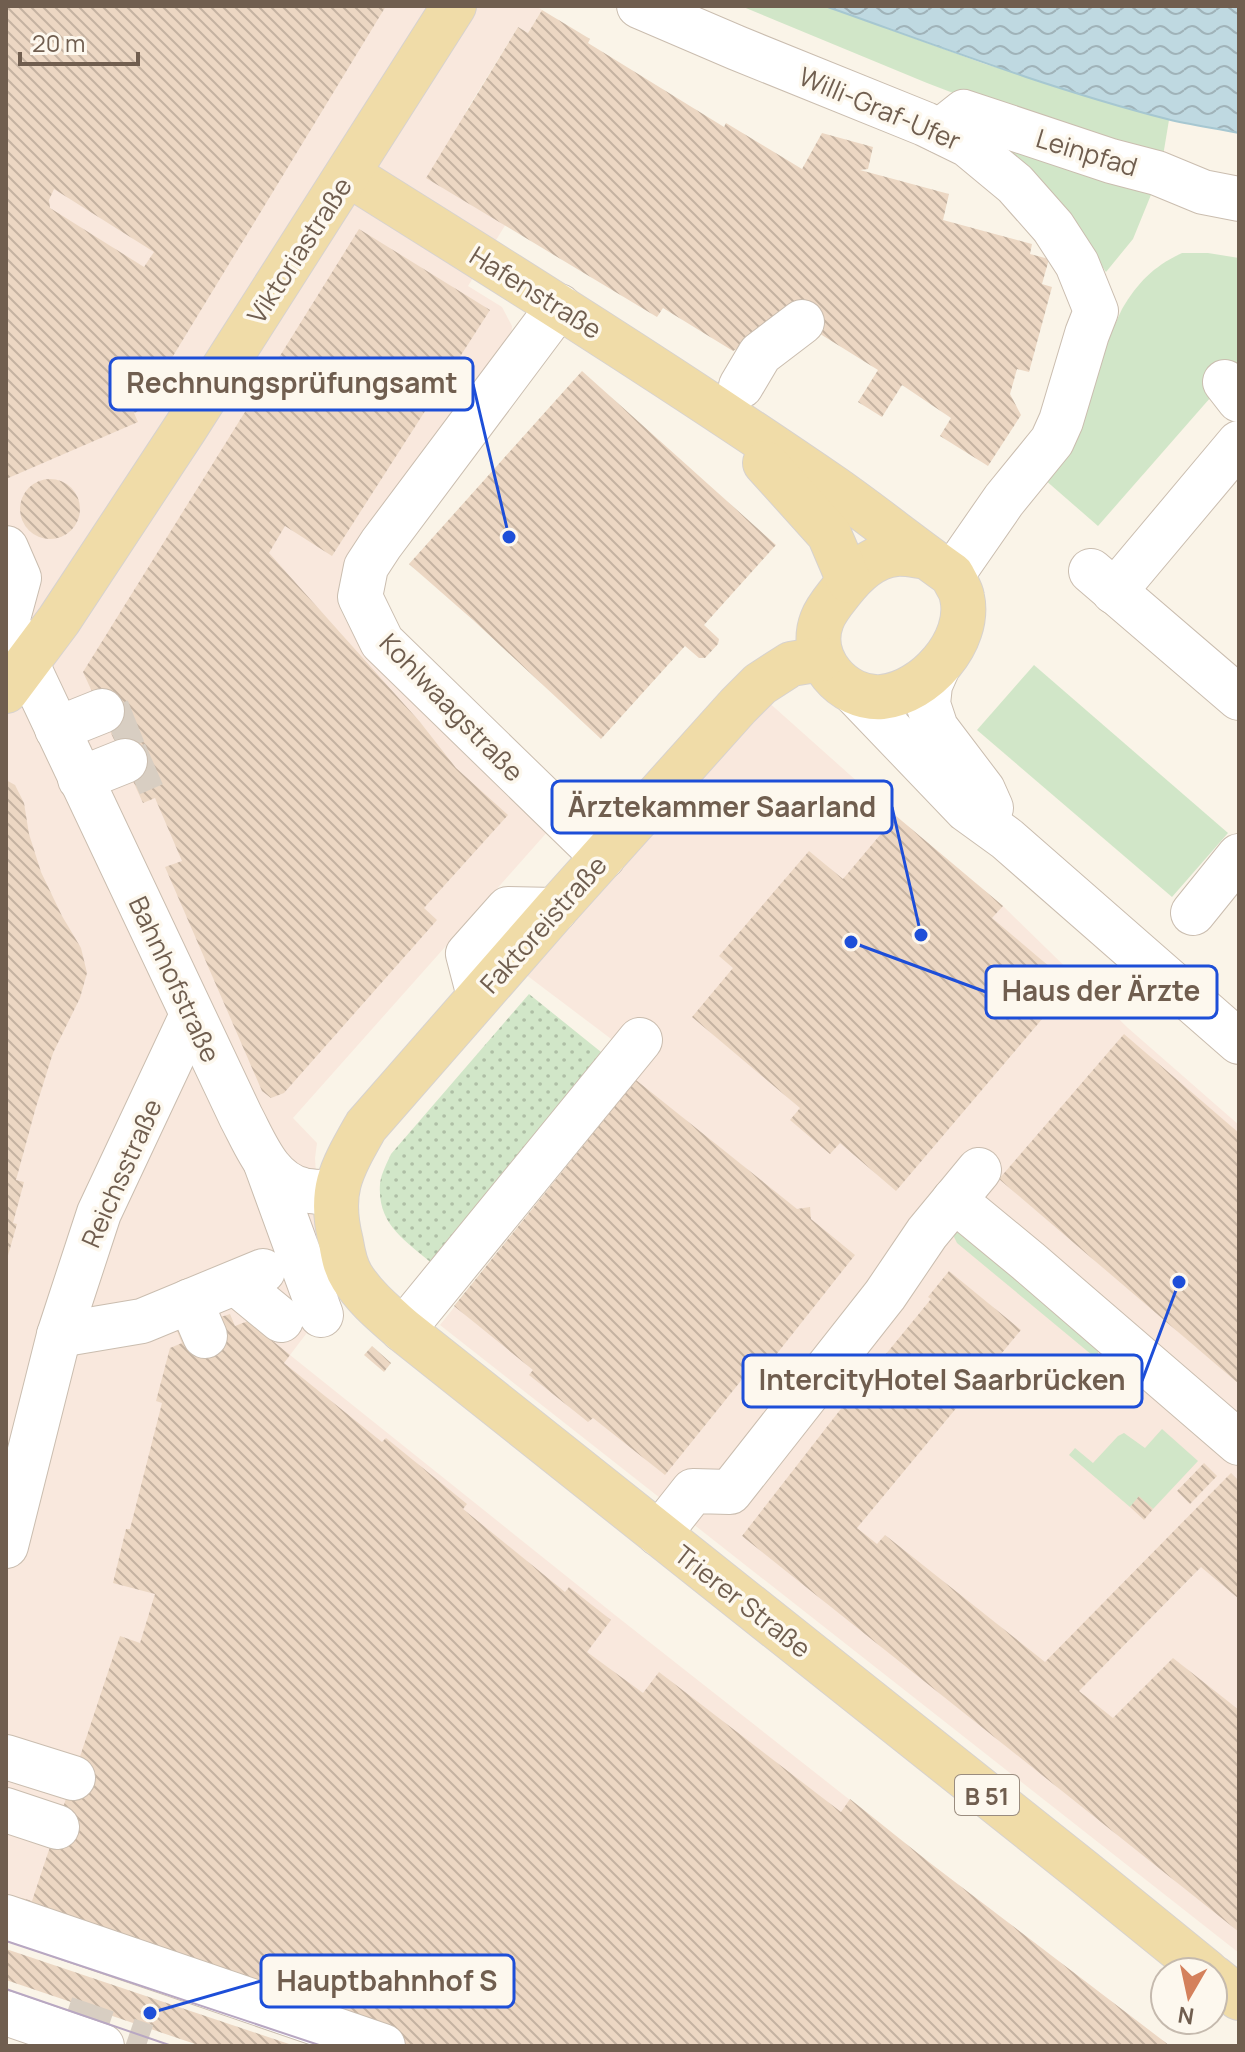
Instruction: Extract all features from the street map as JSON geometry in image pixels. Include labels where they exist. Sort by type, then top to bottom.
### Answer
[{"type":"main road","name":"Viktoriastraße","points":[[17,677],[59,620],[186,427],[454,6]]},
{"type":"main road","name":"Hafenstraße","points":[[348,174],[559,306],[732,399],[838,491],[939,566]]},
{"type":"main road","name":"Hafenstraße","points":[[732,399],[829,534],[849,581]]},
{"type":"main road","points":[[897,553],[939,566],[962,597],[963,621],[954,644],[938,667],[916,684],[881,697],[855,693],[835,679],[821,659],[821,620],[849,581],[871,562],[897,553]]},
{"type":"main road","name":"Faktoreistraße","points":[[290,1249],[366,1126],[555,910],[760,684],[791,664],[821,659]]},
{"type":"main road","name":"Trierer Straße","points":[[290,1249],[337,1227],[352,1278],[370,1300],[403,1330],[1187,1956]]},
{"type":"street","name":"Willi-Graf-Ufer","points":[[639,6],[968,145],[1015,184],[1053,227],[1077,264],[1096,311],[1052,441],[1004,500],[939,566]]},
{"type":"street","name":"Leinpfad","points":[[940,131],[964,112],[1111,161],[1157,173],[1203,192],[1239,199]]},
{"type":"street","name":"Kohlwaagstraße","points":[[559,306],[381,544],[366,567],[360,597],[382,642],[603,857]]},
{"type":"street","points":[[732,399],[760,354],[802,322]]},
{"type":"street","points":[[1239,443],[1143,556],[1102,581],[1239,698]]},
{"type":"street","name":"Bahnhofstraße","points":[[6,548],[19,578],[7,622],[17,677],[73,762],[266,1164],[290,1249],[301,1317],[290,1249],[300,1189],[282,1180],[266,1164]]},
{"type":"street","points":[[938,667],[930,685],[928,704],[936,728],[983,790],[1007,839]]},
{"type":"street","points":[[855,693],[967,810],[1007,839],[1239,1042]]},
{"type":"street","points":[[73,762],[117,744],[73,762]]},
{"type":"street","points":[[1193,913],[1239,856]]},
{"type":"street","name":"Reichsstraße","points":[[6,1546],[18,1446],[99,1213],[192,1015]]},
{"type":"street","points":[[403,1330],[640,1040]]},
{"type":"street","points":[[659,1534],[693,1491],[730,1492],[967,1185],[1028,1261],[1239,1443]]},
{"type":"street","points":[[59,1335],[142,1321],[198,1318],[290,1249]]},
{"type":"street","points":[[6,1757],[73,1778]]},
{"type":"street","points":[[6,1810],[57,1827]]},
{"type":"street","points":[[6,1917],[383,2046]]},
{"type":"street","points":[[6,2013],[102,2046]]},
{"type":"shaded area","points":[[6,6],[536,6],[542,10],[528,33],[518,27],[466,111],[545,160],[468,286],[502,307],[512,326],[511,342],[350,559],[339,585],[340,609],[352,632],[549,830],[293,1118],[317,1143],[317,1191],[338,1292],[290,1355],[930,1863],[1149,2030],[1149,2036],[1157,2036],[1170,2046],[18,1912],[6,1907]]},
{"type":"shaded area","points":[[766,700],[1003,906],[1128,1028],[1239,1125],[1239,1953],[440,1325],[647,1066],[525,974]]},
{"type":"green space","points":[[741,6],[825,6],[985,64],[1169,120],[1162,162],[995,109]]},
{"type":"green space","points":[[977,124],[1155,185],[1133,239],[1106,272],[1053,195]]},
{"type":"green space","points":[[1182,253],[1239,258],[1239,365],[1098,526],[1044,479],[1122,309],[1148,276]]},
{"type":"green space","points":[[1034,665],[1228,833],[1172,897],[977,730]]},
{"type":"green space","points":[[529,994],[606,1056],[434,1265],[404,1240],[388,1221],[380,1198],[383,1172],[391,1154]]},
{"type":"green space","points":[[960,1231],[1098,1346],[1098,1360],[957,1243],[954,1232]]},
{"type":"green space","points":[[1162,1429],[1198,1461],[1153,1509],[1139,1497],[1130,1507],[1069,1455],[1075,1448],[1093,1463],[1124,1433],[1145,1448]]},
{"type":"water","points":[[825,6],[1239,6],[1239,133],[1167,119],[1080,94]]},
{"type":"building","points":[[6,6],[386,6],[170,361],[164,357],[139,397],[144,409],[134,413],[138,422],[6,479]],"holes":[[[54,189],[154,252],[144,267],[50,208],[49,200]]]},
{"type":"building","points":[[542,10],[590,39],[588,43],[724,127],[726,123],[802,169],[822,133],[873,147],[868,169],[860,170],[949,194],[943,220],[1032,244],[1030,254],[1049,259],[1042,284],[1052,287],[1029,372],[1017,369],[1010,394],[1021,415],[988,466],[940,436],[951,418],[902,385],[882,417],[858,402],[878,370],[793,317],[733,351],[663,308],[657,317],[426,178],[518,27],[528,33]]},
{"type":"building","points":[[359,229],[490,310],[332,556],[285,526],[269,553],[420,722],[456,768],[508,815],[424,908],[437,920],[284,1093],[271,1098],[262,1091],[165,867],[182,861],[155,798],[143,803],[83,672]]},
{"type":"building","points":[[582,371],[776,545],[704,625],[719,639],[718,644],[705,658],[699,658],[685,646],[601,739],[409,564]]},
{"type":"building","points":[[50,479],[62,481],[71,488],[78,497],[78,521],[71,530],[62,537],[50,539],[38,537],[29,530],[22,521],[20,509],[22,497],[29,488],[38,481]]},
{"type":"building","points":[[6,780],[15,785],[24,803],[29,834],[41,872],[81,948],[87,973],[80,998],[53,1053],[36,1107],[16,1180],[24,1182],[7,1259]]},
{"type":"building","points":[[896,816],[1003,906],[992,918],[1071,985],[896,1191],[840,1143],[830,1154],[790,1120],[800,1108],[692,1017],[733,968],[719,956],[809,851],[843,879]]},
{"type":"building","points":[[1124,1034],[1239,1133],[1239,1384],[999,1179]]},
{"type":"building","points":[[636,1080],[797,1209],[810,1207],[811,1219],[855,1255],[753,1384],[744,1377],[665,1475],[593,1418],[588,1422],[529,1375],[533,1370],[454,1306]]},
{"type":"building","points":[[949,1271],[1021,1330],[857,1528],[877,1544],[885,1535],[1045,1662],[1231,1473],[1239,1481],[1239,1599],[1201,1567],[1079,1691],[1113,1718],[1173,1658],[1239,1710],[1239,1932],[742,1536],[931,1299],[928,1297]]},
{"type":"building","points":[[230,1314],[235,1326],[248,1321],[290,1355],[284,1363],[382,1442],[386,1438],[467,1504],[463,1509],[565,1592],[569,1587],[611,1620],[587,1652],[643,1693],[659,1672],[841,1812],[850,1799],[1149,2030],[1149,2036],[1157,2036],[1170,2046],[412,2046],[18,1912],[22,1898],[32,1901],[120,1636],[140,1643],[155,1594],[113,1583],[162,1403],[156,1401],[170,1348],[182,1343],[177,1331]]},
{"type":"building","points":[[372,1346],[391,1363],[384,1372],[364,1355]]},
{"type":"building","points":[[1204,1463],[1217,1476],[1190,1504],[1177,1491]]},
{"type":"building","points":[[1139,1496],[1153,1509],[1144,1520],[1130,1507]]},
{"type":"building","points":[[6,1949],[292,2046],[201,2046],[6,1980]]},
{"type":"tunnel","points":[[111,731],[136,721]]},
{"type":"tunnel","points":[[131,774],[154,764]]},
{"type":"tunnel","points":[[65,2018],[146,2046]]},
{"type":"tram line","points":[[6,1941],[322,2046]]},
{"type":"tram line","points":[[6,1989],[172,2046]]},
{"type":"place","name":"Rechnungsprüfungsamt","points":[[509,537]]},
{"type":"place","name":"Ärztekammer Saarland","points":[[921,935]]},
{"type":"place","name":"Haus der Ärzte","points":[[851,942]]},
{"type":"place","name":"IntercityHotel Saarbrücken","points":[[1179,1282]]},
{"type":"place","name":"Hauptbahnhof S","points":[[150,2013]]}]
